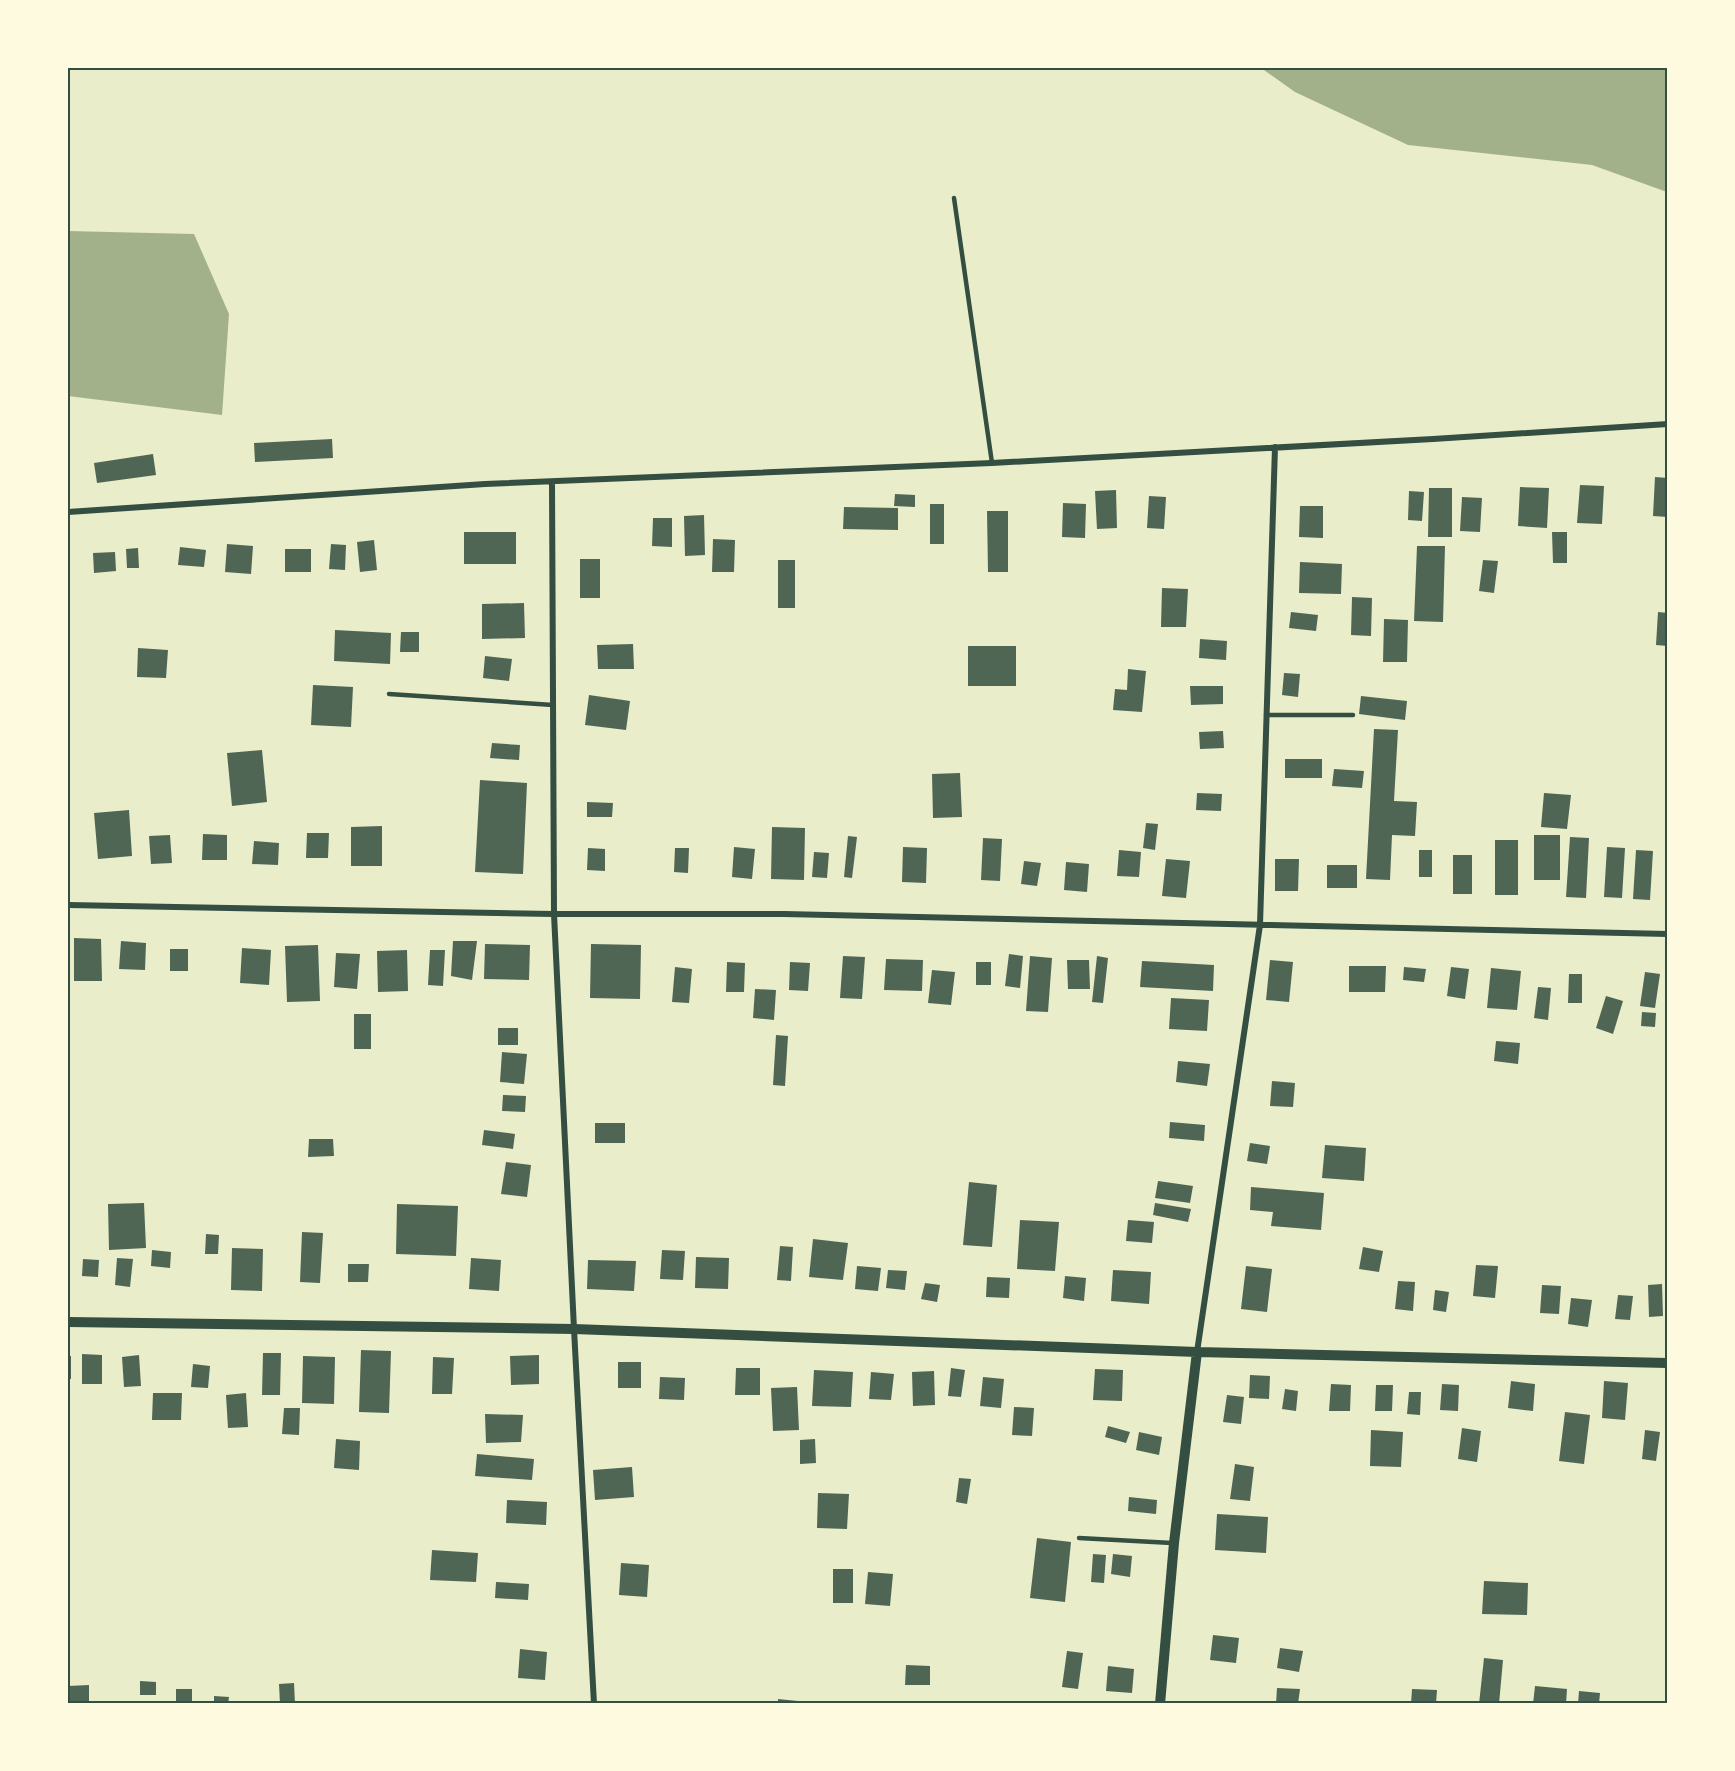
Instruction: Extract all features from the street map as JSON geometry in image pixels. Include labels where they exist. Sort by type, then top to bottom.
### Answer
[{"type":"street","points":[[68,512],[485,484],[992,463],[1668,423]]},
{"type":"street","points":[[1160,1704],[1174,1543],[1197,1352],[1260,925],[1275,447]]},
{"type":"street","points":[[552,482],[554,914],[594,1704]]},
{"type":"street","points":[[68,905],[554,914],[784,914],[1668,934]]},
{"type":"street","points":[[68,1322],[574,1329],[1197,1352],[1668,1363]]},
{"type":"lane","points":[[954,198],[992,463]]},
{"type":"lane","points":[[389,694],[553,705]]},
{"type":"lane","points":[[1266,715],[1353,716]]},
{"type":"lane","points":[[1079,1538],[1174,1543]]},
{"type":"shaded area","points":[[1261,68],[1667,68],[1667,192],[1592,165],[1408,145],[1295,92]]},
{"type":"shaded area","points":[[68,231],[194,234],[229,314],[222,415],[68,396]]},
{"type":"building","points":[[332,439],[333,458],[255,462],[254,443]]},
{"type":"building","points":[[153,454],[156,475],[97,483],[94,463]]},
{"type":"building","points":[[1655,477],[1668,478],[1668,517],[1653,516]]},
{"type":"building","points":[[1580,485],[1604,486],[1602,524],[1577,523]]},
{"type":"building","points":[[1520,487],[1549,488],[1547,528],[1518,526]]},
{"type":"building","points":[[1429,488],[1452,488],[1452,537],[1428,537]]},
{"type":"building","points":[[1116,490],[1117,528],[1097,529],[1095,491]]},
{"type":"building","points":[[1409,491],[1424,492],[1422,521],[1408,520]]},
{"type":"building","points":[[895,494],[915,495],[915,507],[894,506]]},
{"type":"building","points":[[1149,496],[1166,497],[1164,529],[1147,528]]},
{"type":"building","points":[[1462,497],[1482,498],[1480,532],[1460,531]]},
{"type":"building","points":[[1063,503],[1086,504],[1085,538],[1062,537]]},
{"type":"building","points":[[930,504],[944,504],[944,544],[930,544]]},
{"type":"building","points":[[1300,506],[1323,506],[1323,538],[1299,537]]},
{"type":"building","points":[[844,507],[898,508],[898,530],[843,529]]},
{"type":"building","points":[[987,511],[1008,511],[1008,572],[988,572]]},
{"type":"building","points":[[704,515],[705,555],[685,556],[684,516]]},
{"type":"building","points":[[653,518],[672,518],[672,547],[652,546]]},
{"type":"building","points":[[464,532],[516,532],[516,564],[464,564]]},
{"type":"building","points":[[1552,532],[1567,532],[1567,563],[1553,563]]},
{"type":"building","points":[[713,539],[735,540],[734,572],[712,572]]},
{"type":"building","points":[[374,540],[377,570],[360,572],[357,542]]},
{"type":"building","points":[[227,544],[253,546],[251,574],[225,572]]},
{"type":"building","points":[[331,544],[346,545],[345,570],[329,569]]},
{"type":"building","points":[[1417,546],[1445,546],[1443,622],[1414,621]]},
{"type":"building","points":[[180,547],[206,550],[204,567],[178,565]]},
{"type":"building","points":[[138,548],[139,568],[127,568],[126,549]]},
{"type":"building","points":[[285,549],[311,549],[311,572],[285,572]]},
{"type":"building","points":[[115,552],[116,571],[94,573],[93,553]]},
{"type":"building","points":[[580,559],[600,559],[600,598],[580,598]]},
{"type":"building","points":[[778,560],[795,560],[795,608],[778,608]]},
{"type":"building","points":[[1483,560],[1498,561],[1494,593],[1479,591]]},
{"type":"building","points":[[1300,562],[1342,564],[1341,594],[1299,593]]},
{"type":"building","points":[[1162,588],[1188,589],[1186,627],[1161,627]]},
{"type":"building","points":[[1352,597],[1372,598],[1371,636],[1351,635]]},
{"type":"building","points":[[524,603],[525,638],[482,639],[482,604]]},
{"type":"building","points":[[1291,612],[1318,615],[1316,631],[1289,628]]},
{"type":"building","points":[[1658,612],[1668,613],[1668,646],[1656,645]]},
{"type":"building","points":[[1384,619],[1408,620],[1407,662],[1383,662]]},
{"type":"building","points":[[335,630],[391,633],[390,664],[334,661]]},
{"type":"building","points":[[401,632],[419,632],[419,652],[400,652]]},
{"type":"building","points":[[1200,639],[1227,641],[1226,660],[1199,658]]},
{"type":"building","points":[[633,644],[634,669],[598,669],[597,645]]},
{"type":"building","points":[[968,646],[1016,646],[1016,686],[968,686]]},
{"type":"building","points":[[138,648],[168,650],[166,678],[137,677]]},
{"type":"building","points":[[485,656],[512,659],[509,681],[483,678]]},
{"type":"building","points":[[1128,669],[1146,671],[1142,712],[1113,710],[1115,689],[1127,690]]},
{"type":"building","points":[[1284,673],[1300,674],[1298,697],[1282,695]]},
{"type":"building","points":[[313,685],[353,687],[351,727],[311,725]]},
{"type":"building","points":[[1190,686],[1223,686],[1223,704],[1191,705]]},
{"type":"building","points":[[589,695],[630,701],[626,730],[585,725]]},
{"type":"building","points":[[1361,696],[1407,701],[1405,720],[1359,714]]},
{"type":"building","points":[[1374,729],[1398,730],[1394,801],[1417,802],[1415,836],[1392,835],[1390,880],[1366,879]]},
{"type":"building","points":[[1223,731],[1224,748],[1200,749],[1199,732]]},
{"type":"building","points":[[492,743],[520,745],[519,760],[490,758]]},
{"type":"building","points":[[262,750],[267,802],[232,806],[227,753]]},
{"type":"building","points":[[1285,759],[1322,759],[1322,778],[1285,778]]},
{"type":"building","points":[[1334,769],[1364,771],[1362,788],[1332,786]]},
{"type":"building","points":[[960,773],[962,817],[933,818],[932,774]]},
{"type":"building","points":[[480,780],[527,783],[523,874],[475,872]]},
{"type":"building","points":[[1197,793],[1222,794],[1221,811],[1196,810]]},
{"type":"building","points":[[1544,793],[1571,795],[1567,829],[1541,827]]},
{"type":"building","points":[[587,802],[613,803],[612,817],[587,817]]},
{"type":"building","points":[[129,810],[132,856],[98,859],[94,813]]},
{"type":"building","points":[[1146,823],[1158,824],[1155,850],[1143,848]]},
{"type":"building","points":[[382,826],[382,866],[351,866],[351,827]]},
{"type":"building","points":[[772,827],[805,828],[804,880],[771,879]]},
{"type":"building","points":[[307,833],[329,833],[328,858],[306,858]]},
{"type":"building","points":[[203,834],[227,835],[227,860],[202,860]]},
{"type":"building","points":[[170,835],[172,863],[151,864],[149,836]]},
{"type":"building","points":[[1534,835],[1560,835],[1560,880],[1534,880]]},
{"type":"building","points":[[848,836],[857,837],[852,878],[844,877]]},
{"type":"building","points":[[1570,837],[1589,838],[1586,898],[1566,897]]},
{"type":"building","points":[[983,838],[1002,839],[1000,881],[981,880]]},
{"type":"building","points":[[1495,840],[1518,840],[1518,895],[1495,895]]},
{"type":"building","points":[[254,841],[279,843],[278,865],[252,864]]},
{"type":"building","points":[[734,847],[755,849],[752,879],[732,877]]},
{"type":"building","points":[[903,847],[927,848],[926,883],[902,882]]},
{"type":"building","points":[[1607,847],[1625,848],[1622,898],[1604,897]]},
{"type":"building","points":[[588,848],[605,849],[605,871],[587,870]]},
{"type":"building","points":[[675,848],[689,848],[688,873],[674,872]]},
{"type":"building","points":[[1119,850],[1141,852],[1139,877],[1117,876]]},
{"type":"building","points":[[1419,850],[1432,850],[1432,877],[1419,877]]},
{"type":"building","points":[[1636,850],[1653,851],[1650,900],[1633,899]]},
{"type":"building","points":[[814,852],[829,853],[827,878],[812,877]]},
{"type":"building","points":[[1453,855],[1472,855],[1472,894],[1453,894]]},
{"type":"building","points":[[1166,859],[1190,861],[1186,898],[1162,896]]},
{"type":"building","points":[[1275,859],[1299,859],[1298,891],[1275,891]]},
{"type":"building","points":[[1024,861],[1041,863],[1037,886],[1021,884]]},
{"type":"building","points":[[1066,862],[1089,864],[1087,892],[1064,890]]},
{"type":"building","points":[[1327,865],[1357,865],[1357,888],[1327,888]]},
{"type":"building","points":[[74,938],[101,939],[102,981],[74,981]]},
{"type":"building","points":[[121,941],[146,943],[145,970],[119,969]]},
{"type":"building","points":[[453,941],[477,941],[472,980],[451,976]]},
{"type":"building","points":[[485,944],[530,945],[529,980],[484,979]]},
{"type":"building","points":[[591,944],[641,945],[640,999],[590,998]]},
{"type":"building","points":[[318,945],[320,1001],[287,1002],[285,946]]},
{"type":"building","points":[[242,948],[271,950],[269,985],[240,983]]},
{"type":"building","points":[[170,949],[188,949],[188,971],[170,971]]},
{"type":"building","points":[[407,950],[408,991],[378,992],[377,951]]},
{"type":"building","points":[[430,950],[445,950],[443,986],[428,985]]},
{"type":"building","points":[[336,953],[360,954],[357,989],[334,987]]},
{"type":"building","points":[[1009,954],[1023,956],[1020,988],[1005,986]]},
{"type":"building","points":[[843,956],[865,957],[862,999],[840,998]]},
{"type":"building","points":[[1030,956],[1052,958],[1048,1012],[1026,1011]]},
{"type":"building","points":[[1097,956],[1108,958],[1103,1003],[1092,1002]]},
{"type":"building","points":[[886,959],[923,960],[922,991],[884,990]]},
{"type":"building","points":[[1067,960],[1089,960],[1090,989],[1068,989]]},
{"type":"building","points":[[1270,960],[1293,962],[1289,1002],[1266,1000]]},
{"type":"building","points":[[1142,961],[1214,965],[1213,991],[1140,987]]},
{"type":"building","points":[[727,962],[745,963],[744,992],[726,992]]},
{"type":"building","points":[[790,962],[810,963],[808,991],[789,990]]},
{"type":"building","points":[[976,962],[991,962],[991,985],[976,985]]},
{"type":"building","points":[[1349,966],[1386,966],[1385,992],[1349,992]]},
{"type":"building","points":[[675,967],[692,969],[689,1003],[672,1002]]},
{"type":"building","points":[[1404,967],[1426,969],[1424,982],[1403,980]]},
{"type":"building","points":[[1451,967],[1469,969],[1465,999],[1447,996]]},
{"type":"building","points":[[1491,968],[1521,971],[1517,1010],[1487,1008]]},
{"type":"building","points":[[932,970],[955,972],[951,1005],[928,1003]]},
{"type":"building","points":[[1645,972],[1660,974],[1655,1008],[1640,1006]]},
{"type":"building","points":[[1569,974],[1582,974],[1582,1003],[1568,1003]]},
{"type":"building","points":[[1538,987],[1551,988],[1548,1020],[1534,1018]]},
{"type":"building","points":[[755,989],[776,990],[774,1020],[753,1018]]},
{"type":"building","points":[[1606,996],[1623,1001],[1613,1034],[1596,1028]]},
{"type":"building","points":[[1171,998],[1209,1000],[1207,1031],[1169,1029]]},
{"type":"building","points":[[1642,1012],[1656,1013],[1655,1027],[1641,1026]]},
{"type":"building","points":[[354,1014],[371,1014],[371,1049],[354,1049]]},
{"type":"building","points":[[498,1028],[518,1028],[518,1045],[498,1045]]},
{"type":"building","points":[[776,1035],[788,1036],[785,1086],[773,1085]]},
{"type":"building","points":[[1496,1041],[1520,1043],[1518,1064],[1494,1061]]},
{"type":"building","points":[[502,1052],[527,1054],[524,1084],[500,1082]]},
{"type":"building","points":[[1178,1061],[1210,1064],[1207,1086],[1176,1082]]},
{"type":"building","points":[[1272,1081],[1295,1083],[1293,1107],[1270,1106]]},
{"type":"building","points":[[503,1095],[526,1096],[525,1112],[502,1111]]},
{"type":"building","points":[[1170,1122],[1205,1125],[1204,1141],[1169,1138]]},
{"type":"building","points":[[595,1123],[625,1123],[625,1143],[595,1143]]},
{"type":"building","points":[[484,1130],[515,1134],[513,1149],[482,1145]]},
{"type":"building","points":[[309,1139],[333,1139],[334,1156],[308,1157]]},
{"type":"building","points":[[1250,1143],[1270,1146],[1267,1164],[1247,1161]]},
{"type":"building","points":[[1325,1145],[1366,1148],[1364,1181],[1322,1178]]},
{"type":"building","points":[[506,1162],[531,1165],[527,1197],[501,1194]]},
{"type":"building","points":[[1158,1181],[1193,1186],[1190,1203],[1155,1198]]},
{"type":"building","points":[[969,1182],[997,1185],[992,1247],[963,1245]]},
{"type":"building","points":[[1251,1187],[1324,1193],[1321,1230],[1271,1226],[1273,1212],[1250,1210]]},
{"type":"building","points":[[144,1203],[146,1248],[109,1250],[108,1204]]},
{"type":"building","points":[[1155,1203],[1191,1209],[1188,1222],[1153,1215]]},
{"type":"building","points":[[397,1204],[458,1206],[456,1256],[396,1254]]},
{"type":"building","points":[[1020,1220],[1059,1222],[1055,1271],[1017,1269]]},
{"type":"building","points":[[1128,1220],[1154,1222],[1152,1243],[1126,1241]]},
{"type":"building","points":[[302,1232],[323,1233],[320,1283],[300,1282]]},
{"type":"building","points":[[206,1234],[219,1235],[218,1254],[205,1254]]},
{"type":"building","points":[[813,1239],[848,1243],[843,1280],[809,1277]]},
{"type":"building","points":[[780,1246],[793,1247],[791,1281],[777,1280]]},
{"type":"building","points":[[1363,1247],[1383,1251],[1379,1272],[1359,1269]]},
{"type":"building","points":[[232,1248],[263,1249],[262,1291],[231,1290]]},
{"type":"building","points":[[152,1250],[171,1252],[170,1268],[151,1266]]},
{"type":"building","points":[[662,1250],[685,1251],[683,1280],[660,1279]]},
{"type":"building","points":[[696,1257],[729,1258],[728,1289],[695,1288]]},
{"type":"building","points":[[117,1258],[133,1259],[130,1287],[115,1285]]},
{"type":"building","points":[[471,1258],[501,1260],[499,1291],[469,1289]]},
{"type":"building","points":[[83,1259],[99,1260],[98,1277],[82,1276]]},
{"type":"building","points":[[588,1260],[636,1261],[634,1291],[587,1289]]},
{"type":"building","points":[[348,1264],[369,1264],[368,1282],[348,1282]]},
{"type":"building","points":[[1476,1265],[1498,1266],[1495,1298],[1473,1296]]},
{"type":"building","points":[[857,1266],[881,1268],[878,1291],[855,1289]]},
{"type":"building","points":[[1246,1266],[1272,1269],[1267,1312],[1241,1309]]},
{"type":"building","points":[[888,1270],[907,1271],[905,1290],[886,1288]]},
{"type":"building","points":[[1113,1270],[1151,1272],[1149,1304],[1111,1301]]},
{"type":"building","points":[[1065,1276],[1086,1278],[1084,1301],[1063,1298]]},
{"type":"building","points":[[987,1277],[1010,1278],[1009,1298],[986,1297]]},
{"type":"building","points":[[1398,1281],[1415,1282],[1413,1311],[1395,1309]]},
{"type":"building","points":[[925,1283],[940,1285],[937,1302],[921,1299]]},
{"type":"building","points":[[1662,1284],[1663,1316],[1649,1317],[1648,1285]]},
{"type":"building","points":[[1542,1285],[1561,1286],[1559,1314],[1540,1313]]},
{"type":"building","points":[[1435,1290],[1449,1292],[1446,1312],[1433,1310]]},
{"type":"building","points":[[1618,1295],[1633,1296],[1630,1320],[1615,1319]]},
{"type":"building","points":[[1571,1298],[1592,1300],[1588,1327],[1568,1324]]},
{"type":"building","points":[[361,1350],[391,1351],[389,1413],[359,1412]]},
{"type":"building","points":[[263,1353],[281,1353],[280,1395],[262,1395]]},
{"type":"building","points":[[82,1354],[102,1355],[102,1384],[82,1384]]},
{"type":"building","points":[[139,1355],[141,1386],[124,1387],[122,1357]]},
{"type":"building","points":[[539,1355],[539,1384],[511,1385],[510,1356]]},
{"type":"building","points":[[68,1356],[71,1356],[71,1379],[68,1379]]},
{"type":"building","points":[[303,1356],[335,1357],[334,1404],[302,1403]]},
{"type":"building","points":[[433,1357],[454,1358],[452,1394],[432,1394]]},
{"type":"building","points":[[618,1362],[641,1362],[641,1388],[618,1388]]},
{"type":"building","points":[[193,1364],[210,1366],[208,1388],[191,1387]]},
{"type":"building","points":[[736,1368],[760,1368],[760,1395],[735,1395]]},
{"type":"building","points":[[951,1368],[965,1370],[961,1397],[948,1396]]},
{"type":"building","points":[[1095,1369],[1123,1370],[1122,1401],[1093,1400]]},
{"type":"building","points":[[814,1370],[853,1372],[851,1407],[812,1406]]},
{"type":"building","points":[[934,1371],[935,1405],[913,1406],[912,1372]]},
{"type":"building","points":[[871,1372],[894,1374],[891,1400],[869,1399]]},
{"type":"building","points":[[1250,1375],[1270,1376],[1269,1399],[1249,1398]]},
{"type":"building","points":[[660,1377],[685,1378],[684,1400],[659,1399]]},
{"type":"building","points":[[983,1377],[1004,1379],[1001,1408],[980,1406]]},
{"type":"building","points":[[1511,1381],[1535,1384],[1533,1411],[1508,1408]]},
{"type":"building","points":[[1604,1381],[1628,1383],[1625,1420],[1602,1418]]},
{"type":"building","points":[[1331,1384],[1351,1385],[1350,1411],[1329,1411]]},
{"type":"building","points":[[1442,1384],[1459,1385],[1458,1411],[1440,1410]]},
{"type":"building","points":[[1376,1385],[1393,1385],[1392,1411],[1375,1411]]},
{"type":"building","points":[[797,1387],[799,1430],[773,1431],[771,1388]]},
{"type":"building","points":[[1285,1389],[1298,1391],[1296,1411],[1282,1409]]},
{"type":"building","points":[[1409,1392],[1421,1392],[1420,1415],[1407,1414]]},
{"type":"building","points":[[153,1393],[182,1393],[181,1420],[152,1420]]},
{"type":"building","points":[[246,1393],[248,1427],[228,1428],[226,1395]]},
{"type":"building","points":[[1227,1395],[1244,1397],[1241,1424],[1223,1422]]},
{"type":"building","points":[[1014,1407],[1034,1408],[1032,1436],[1012,1435]]},
{"type":"building","points":[[284,1408],[300,1408],[299,1435],[282,1434]]},
{"type":"building","points":[[1565,1412],[1590,1415],[1584,1464],[1559,1461]]},
{"type":"building","points":[[485,1414],[523,1415],[521,1442],[486,1443]]},
{"type":"building","points":[[1108,1426],[1130,1432],[1126,1443],[1105,1437]]},
{"type":"building","points":[[1462,1428],[1481,1431],[1477,1462],[1458,1459]]},
{"type":"building","points":[[1371,1430],[1403,1432],[1401,1467],[1370,1466]]},
{"type":"building","points":[[1645,1430],[1660,1432],[1656,1461],[1642,1459]]},
{"type":"building","points":[[1139,1432],[1162,1437],[1159,1455],[1136,1450]]},
{"type":"building","points":[[336,1439],[360,1441],[359,1470],[334,1468]]},
{"type":"building","points":[[815,1439],[816,1463],[800,1464],[800,1440]]},
{"type":"building","points":[[477,1454],[534,1459],[532,1480],[475,1476]]},
{"type":"building","points":[[1235,1464],[1254,1467],[1250,1501],[1230,1499]]},
{"type":"building","points":[[632,1467],[634,1497],[595,1500],[593,1470]]},
{"type":"building","points":[[959,1478],[971,1479],[967,1504],[956,1502]]},
{"type":"building","points":[[818,1493],[849,1494],[847,1529],[817,1528]]},
{"type":"building","points":[[1129,1497],[1157,1500],[1156,1514],[1128,1511]]},
{"type":"building","points":[[507,1500],[547,1502],[546,1525],[506,1523]]},
{"type":"building","points":[[1217,1514],[1268,1517],[1266,1553],[1215,1550]]},
{"type":"building","points":[[1037,1538],[1071,1542],[1065,1602],[1030,1598]]},
{"type":"building","points":[[432,1550],[478,1553],[476,1582],[430,1580]]},
{"type":"building","points":[[1093,1554],[1106,1555],[1104,1583],[1091,1582]]},
{"type":"building","points":[[1113,1554],[1132,1556],[1130,1577],[1111,1574]]},
{"type":"building","points":[[621,1563],[649,1565],[647,1597],[619,1595]]},
{"type":"building","points":[[833,1569],[853,1569],[853,1603],[833,1603]]},
{"type":"building","points":[[868,1572],[893,1574],[890,1606],[865,1604]]},
{"type":"building","points":[[1484,1581],[1528,1583],[1527,1615],[1482,1614]]},
{"type":"building","points":[[496,1582],[529,1584],[528,1600],[495,1598]]},
{"type":"building","points":[[1213,1635],[1239,1638],[1236,1663],[1210,1660]]},
{"type":"building","points":[[1280,1648],[1303,1651],[1299,1672],[1277,1668]]},
{"type":"building","points":[[520,1649],[547,1652],[545,1680],[518,1678]]},
{"type":"building","points":[[1067,1651],[1083,1653],[1078,1689],[1062,1687]]},
{"type":"building","points":[[1484,1658],[1503,1660],[1499,1704],[1479,1704]]},
{"type":"building","points":[[906,1665],[930,1666],[930,1685],[905,1685]]},
{"type":"building","points":[[1108,1666],[1134,1669],[1132,1693],[1106,1691]]},
{"type":"building","points":[[140,1681],[156,1682],[156,1695],[140,1695]]},
{"type":"building","points":[[294,1683],[295,1704],[280,1704],[279,1684]]},
{"type":"building","points":[[89,1685],[89,1704],[68,1704],[68,1686]]},
{"type":"building","points":[[1535,1686],[1567,1689],[1566,1704],[1533,1704]]},
{"type":"building","points":[[1277,1688],[1300,1689],[1298,1704],[1276,1704]]},
{"type":"building","points":[[176,1689],[192,1689],[192,1704],[176,1704]]},
{"type":"building","points":[[1412,1689],[1437,1690],[1436,1704],[1411,1704]]},
{"type":"building","points":[[1579,1691],[1600,1693],[1599,1704],[1578,1704]]},
{"type":"building","points":[[214,1696],[229,1697],[228,1704],[214,1704]]},
{"type":"building","points":[[778,1699],[798,1701],[798,1704],[778,1704]]}]
